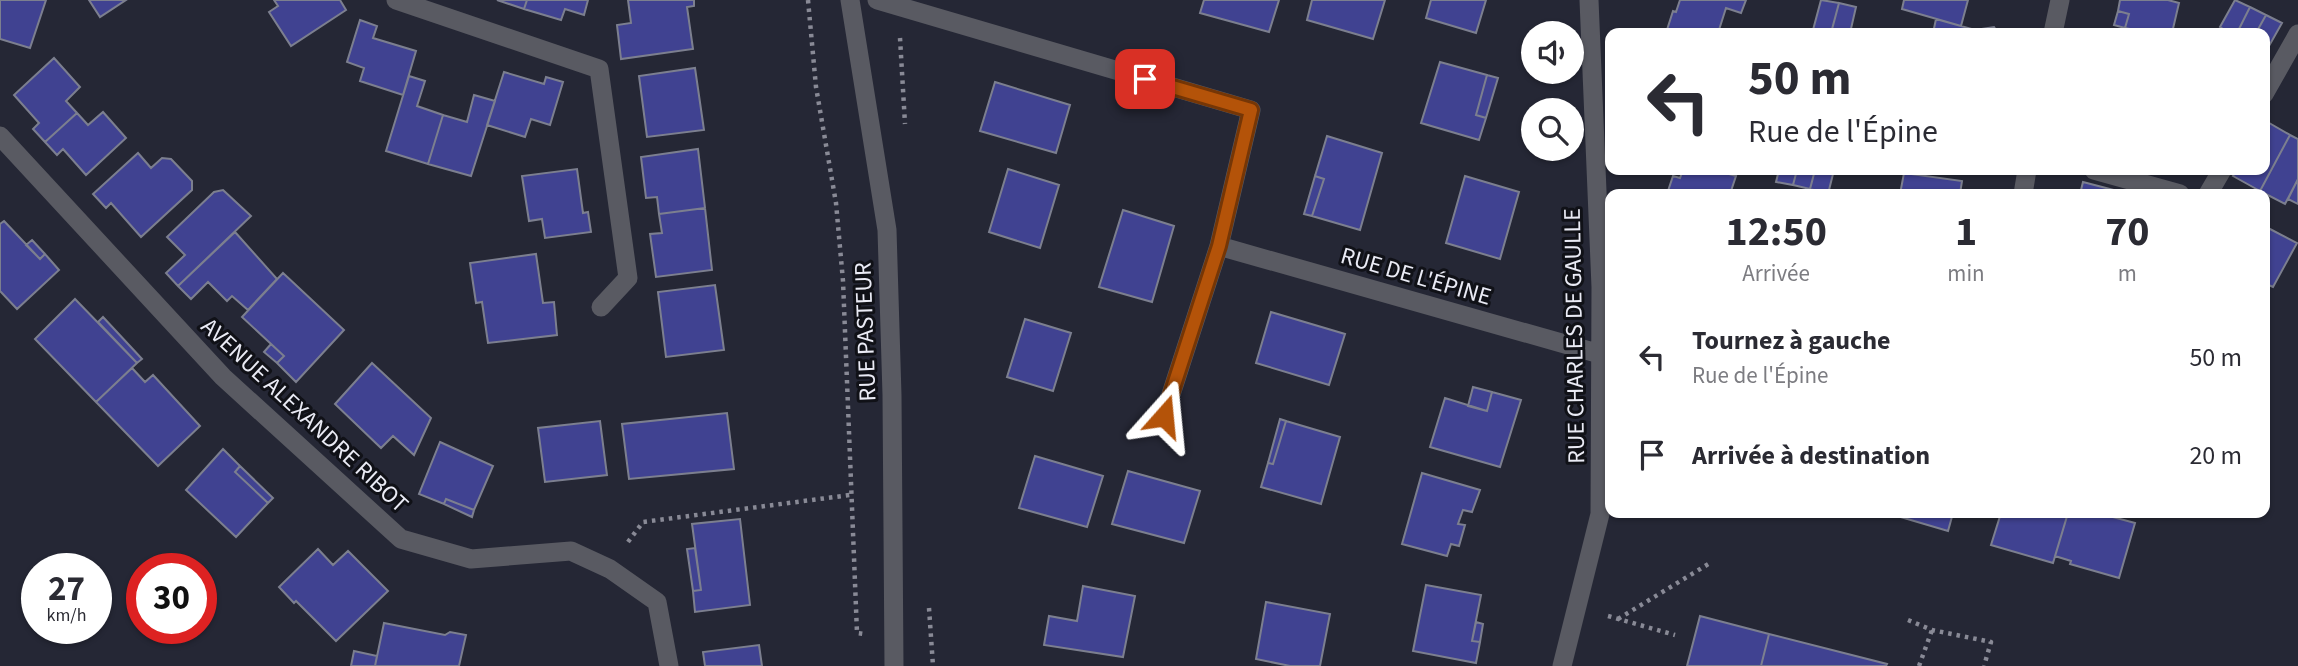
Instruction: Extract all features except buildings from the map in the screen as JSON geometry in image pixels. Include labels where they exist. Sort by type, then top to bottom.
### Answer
[{"type":"street","points":[[396,0],[599,69],[628,278],[601,307]]},
{"type":"street","name":"RUE PASTEUR","points":[[850,0],[887,230],[892,395],[894,666]]},
{"type":"street","points":[[877,0],[1251,110],[1219,246],[1164,416]]},
{"type":"street","name":"RUE CHARLES DE GAULLE","points":[[1562,666],[1600,514],[1600,354],[1605,288],[1589,0]]},
{"type":"street","points":[[2054,28],[2060,0]]},
{"type":"street","points":[[2270,83],[2298,34]]},
{"type":"street","name":"AVENUE ALEXANDRE RIBOT","points":[[0,136],[222,377],[401,539],[471,559],[571,551],[610,569],[657,602],[669,666]]},
{"type":"street","points":[[2112,175],[2162,189]]},
{"type":"street","name":"RUE DE L'ÉPINE","points":[[1219,246],[1600,354]]},
{"type":"path","points":[[808,0],[816,87],[836,203],[843,281],[857,633],[893,640],[931,640],[933,666]]},
{"type":"path","points":[[610,569],[643,522],[850,495]]},
{"type":"path","points":[[1618,619],[1710,564]]},
{"type":"path","points":[[1577,607],[1675,635]]},
{"type":"path","points":[[1908,620],[1932,630],[1991,642],[1984,666]]},
{"type":"path","points":[[1919,666],[1932,630]]},
{"type":"route","points":[[1145,79],[1251,110],[1219,246],[1164,416]]}]
